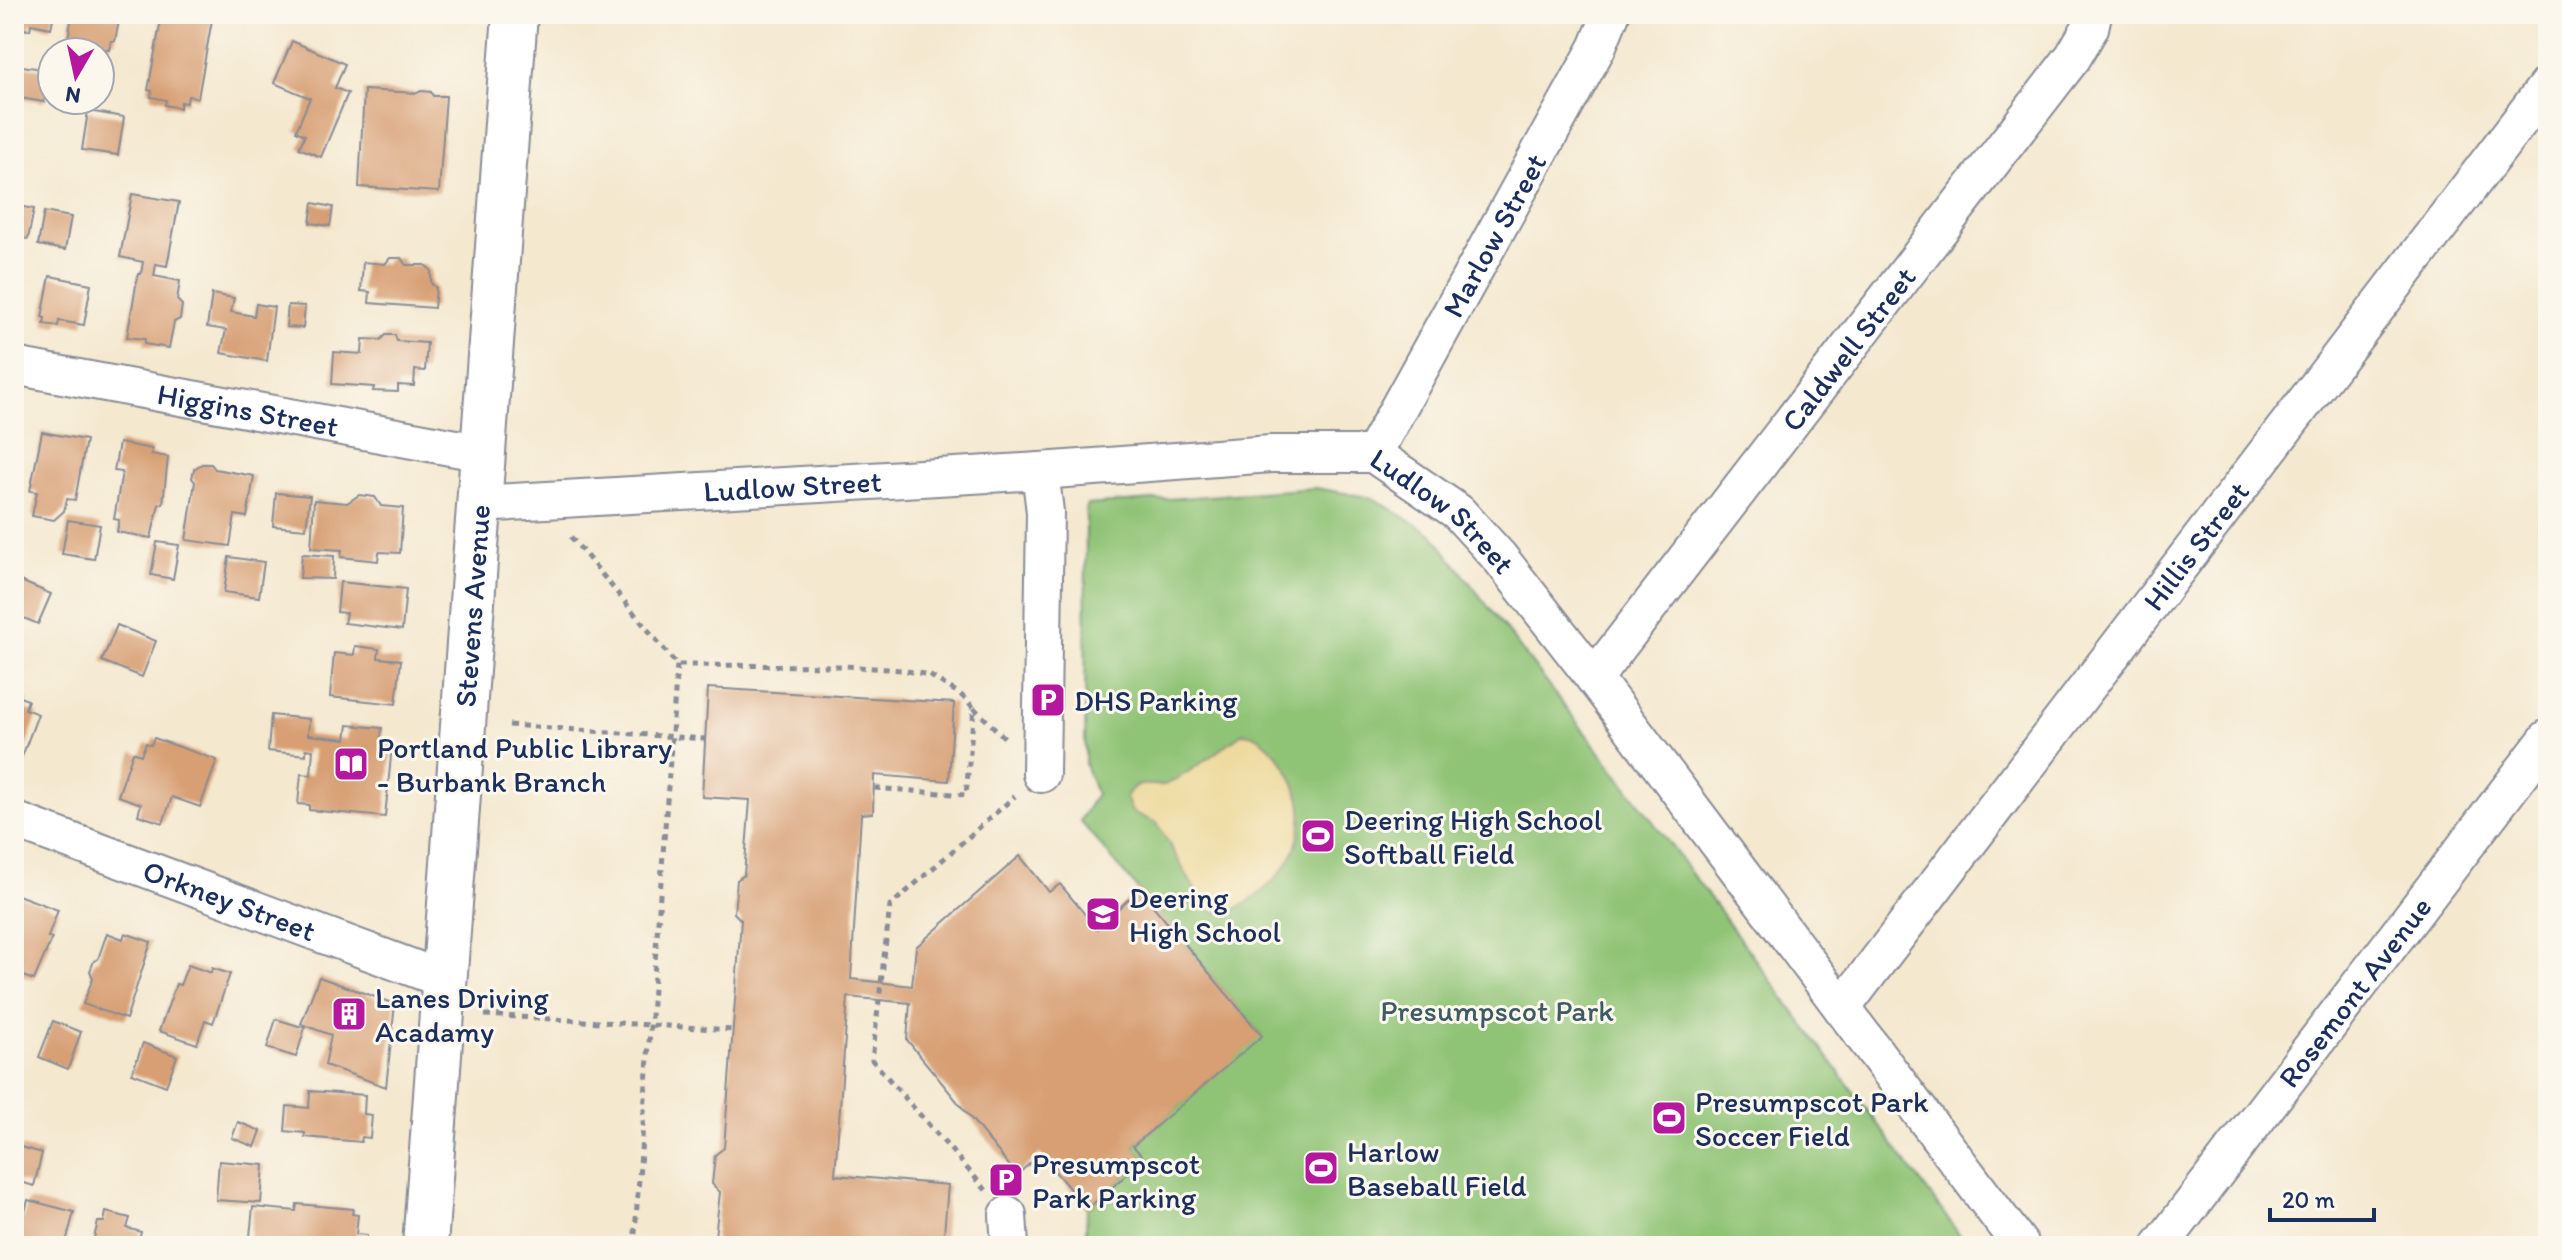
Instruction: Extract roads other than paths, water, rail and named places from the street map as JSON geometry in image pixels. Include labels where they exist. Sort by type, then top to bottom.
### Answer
[{"type":"main road","name":"Stevens Avenue","points":[[425,1246],[515,14]]},
{"type":"street","name":"Marlow Street","points":[[1373,454],[1597,48],[1611,14]]},
{"type":"street","name":"Caldwell Street","points":[[1594,678],[2073,57],[2090,28],[2093,14]]},
{"type":"street","name":"Hillis Street","points":[[1842,1008],[2548,84]]},
{"type":"street","name":"Higgins Street","points":[[14,366],[483,453]]},
{"type":"street","name":"Ludlow Street","points":[[479,504],[1040,471],[1271,454],[1373,454],[1458,512],[1500,558],[1594,678],[2021,1246]]},
{"type":"street","points":[[1040,471],[1045,512],[1041,774]]},
{"type":"street","name":"Rosemont Avenue","points":[[2160,1246],[2548,738]]},
{"type":"street","name":"Orkney Street","points":[[14,820],[445,980]]},
{"type":"place","name":"DHS Parking","points":[[1048,700]]},
{"type":"place","name":"Portland Public Library - Burbank Branch","points":[[351,764]]},
{"type":"place","name":"Deering High School Softball Field","points":[[1318,836]]},
{"type":"place","name":"Deering High School","points":[[1103,914]]},
{"type":"place","name":"Lanes Driving Acadamy","points":[[349,1014]]},
{"type":"place","name":"Presumpscot Park Soccer Field","points":[[1669,1118]]},
{"type":"place","name":"Harlow Baseball Field","points":[[1321,1168]]},
{"type":"place","name":"Presumpscot Park Parking","points":[[1006,1180]]},
{"type":"park label","name":"Presumpscot Park","points":[[1497,1010]]}]
